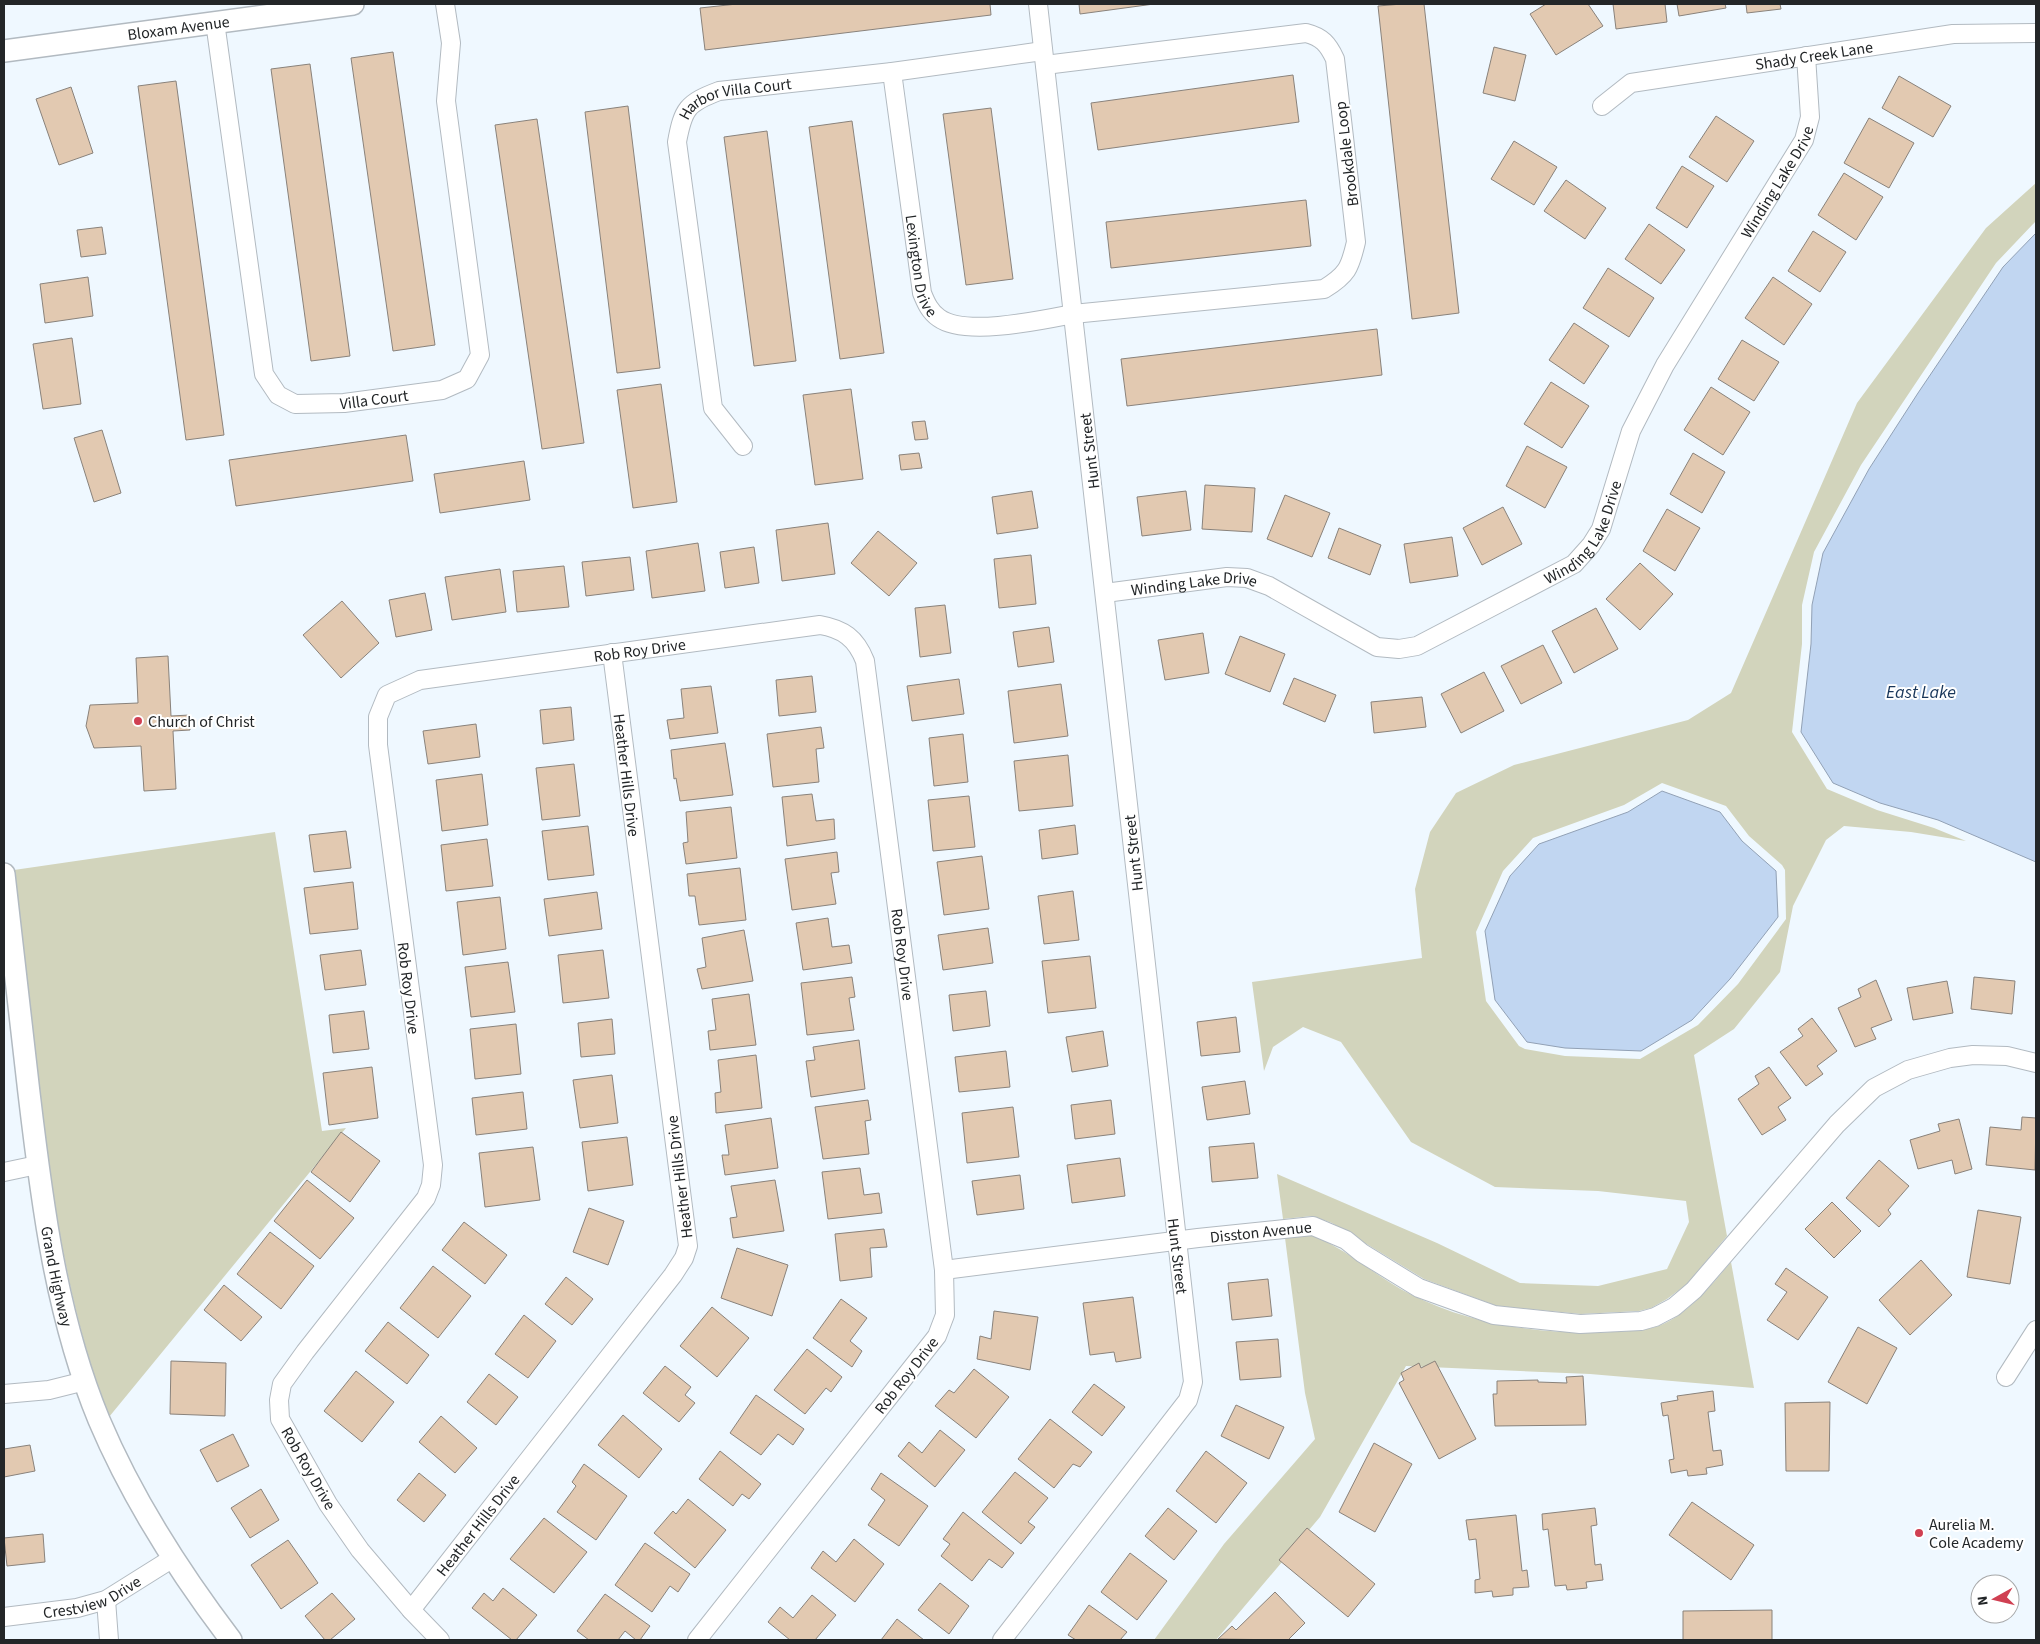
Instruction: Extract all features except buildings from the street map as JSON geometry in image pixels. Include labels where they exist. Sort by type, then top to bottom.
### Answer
[{"type":"street","name":"Bloxam Avenue","points":[[4,51],[353,4]]},
{"type":"street","name":"Villa Court","points":[[216,22],[264,374],[278,395],[295,404],[344,403],[442,390],[467,379],[480,355],[446,100],[451,43],[445,4]]},
{"type":"street","name":"Hunt Street","points":[[1002,1640],[1188,1400],[1193,1382],[1192,1359],[1176,1241],[1038,4]]},
{"type":"street","name":"Brookdale Loop","points":[[1044,58],[1306,33],[1319,36],[1329,46],[1335,59],[1356,242],[1352,263],[1342,278],[1324,290],[1073,314]]},
{"type":"street","name":"Shady Creek Lane","points":[[1602,106],[1631,83],[1954,34],[2036,33]]},
{"type":"street","name":"Winding Lake Drive","points":[[1105,593],[1227,577],[1247,578],[1269,586],[1377,647],[1399,649],[1417,646],[1574,564],[1591,545],[1601,529],[1631,431],[1665,365],[1804,140],[1810,117],[1806,56]]},
{"type":"street","name":"Harbor Villa Court","points":[[743,446],[712,408],[677,142],[681,117],[698,99],[719,91],[1044,58]]},
{"type":"street","name":"Lexington Drive","points":[[892,72],[916,257],[922,293],[928,308],[939,318],[951,325],[972,328],[1037,321],[1073,314]]},
{"type":"street","name":"Rob Roy Drive","points":[[440,1640],[411,1610],[360,1550],[328,1504],[280,1419],[279,1400],[282,1384],[304,1352],[426,1198],[431,1184],[433,1165],[378,745],[378,717],[387,695],[420,680],[820,625],[835,628],[849,635],[859,647],[865,661],[944,1270],[945,1315],[937,1336],[697,1640]]},
{"type":"street","name":"Heather Hills Drive","points":[[411,1610],[673,1275],[684,1258],[688,1246],[612,653]]},
{"type":"street","name":"Grand Highway","points":[[4,874],[37,1165],[48,1236],[62,1302],[85,1380],[109,1443],[173,1558],[205,1606],[231,1640]]},
{"type":"street","name":"Disston Avenue","points":[[944,1270],[1313,1226],[1346,1240],[1362,1253],[1419,1288],[1494,1315],[1580,1324],[1641,1321],[1655,1317],[1674,1307],[1694,1290],[1837,1124],[1858,1101],[1874,1088],[1908,1070],[1950,1058],[1973,1055],[2007,1056],[2036,1063]]},
{"type":"street","points":[[4,1172],[37,1165]]},
{"type":"street","points":[[2006,1377],[2036,1330]]},
{"type":"street","points":[[4,1394],[49,1390],[85,1380]]},
{"type":"street","name":"Crestview Drive","points":[[4,1617],[77,1608],[106,1600],[173,1558]]},
{"type":"street","points":[[106,1600],[109,1640]]},
{"type":"green space","points":[[2036,183],[2036,221],[1996,263],[1861,465],[1814,552],[1802,605],[1802,644],[1792,732],[1827,789],[1877,810],[1934,828],[1966,841],[1911,832],[1844,826],[1826,840],[1793,906],[1780,972],[1734,1029],[1694,1055],[1727,1236],[1687,1284],[1651,1308],[1639,1311],[1581,1314],[1497,1306],[1424,1279],[1332,1223],[1312,1216],[1283,1219],[1277,1174],[1437,1243],[1520,1283],[1598,1286],[1667,1269],[1689,1222],[1686,1201],[1598,1191],[1495,1187],[1411,1142],[1341,1042],[1303,1027],[1273,1047],[1264,1071],[1252,982],[1422,958],[1415,889],[1430,832],[1456,793],[1514,765],[1688,720],[1731,693],[1857,403],[1986,228]],"holes":[[[1662,783],[1726,806],[1749,836],[1782,865],[1785,870],[1786,919],[1738,984],[1698,1025],[1640,1059],[1565,1056],[1525,1049],[1519,1046],[1486,1001],[1476,932],[1503,871],[1533,838],[1624,805]]]},
{"type":"green space","points":[[275,832],[322,1131],[346,1128],[109,1417],[94,1376],[82,1334],[62,1248],[48,1161],[14,870]]},
{"type":"green space","points":[[1311,1235],[1337,1248],[1399,1288],[1436,1306],[1485,1321],[1536,1330],[1562,1332],[1631,1331],[1661,1325],[1672,1320],[1691,1305],[1708,1289],[1731,1262],[1754,1388],[1590,1374],[1406,1366],[1320,1517],[1216,1640],[1154,1640],[1224,1544],[1315,1439],[1305,1393],[1285,1238]]},
{"type":"water","name":"East Lake","points":[[2036,233],[2036,862],[1938,820],[1880,803],[1833,783],[1801,732],[1811,644],[1812,605],[1823,553],[1869,469],[1918,393],[2003,267]]},
{"type":"water","points":[[1662,791],[1720,812],[1742,841],[1776,871],[1778,917],[1730,979],[1692,1020],[1641,1051],[1565,1048],[1527,1042],[1495,1000],[1485,931],[1510,876],[1539,844],[1628,812]]},
{"type":"place","name":"Church of Christ","points":[[138,721]]},
{"type":"place","name":"Aurelia M. Cole Academy","points":[[1919,1533]]}]
